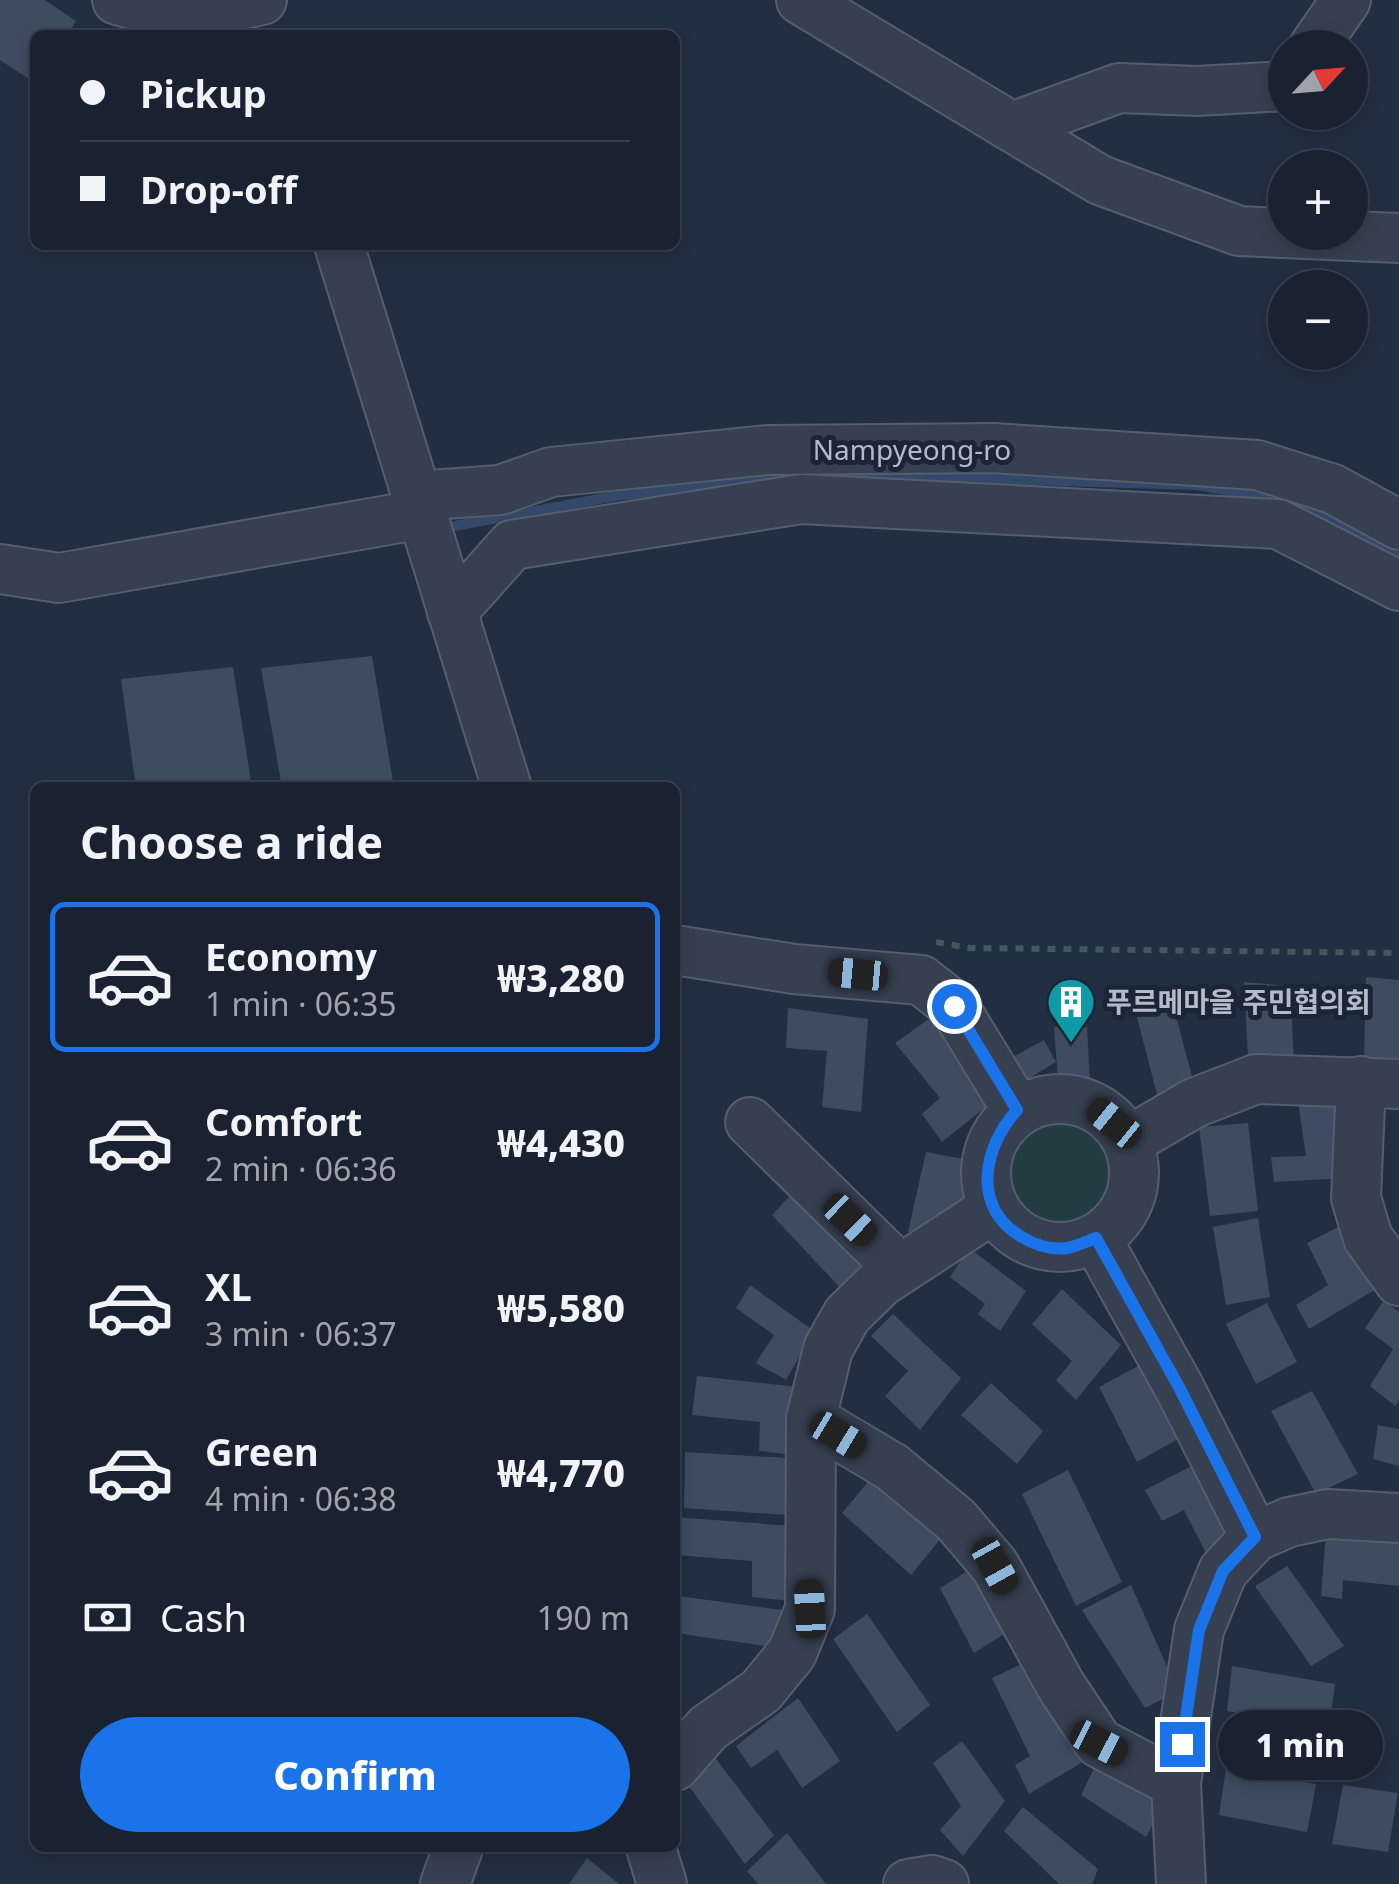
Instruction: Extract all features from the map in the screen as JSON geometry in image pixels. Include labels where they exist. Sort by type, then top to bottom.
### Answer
[{"type":"street","points":[[117,0],[156,11],[196,15],[262,0],[272,30]]},
{"type":"street","points":[[801,0],[1100,180],[1239,231],[1399,238]]},
{"type":"street","points":[[1325,30],[1346,0]]},
{"type":"street","points":[[1012,127],[1120,88],[1197,91],[1268,87]]},
{"type":"street","points":[[340,250],[505,782]]},
{"type":"street","name":"Nampyeong-ro","points":[[452,612],[506,517],[551,472],[768,450],[993,448],[1257,465],[1333,489],[1399,525]]},
{"type":"street","name":"Nampyeong-ro","points":[[0,569],[59,578],[419,505],[506,517],[800,499],[1278,524],[1399,586]]},
{"type":"street","points":[[680,951],[794,969],[921,980],[954,1006],[1017,1110]]},
{"type":"street","points":[[1129,1142],[1194,1103],[1256,1080],[1380,1082],[1356,1198],[1368,1238],[1399,1281]]},
{"type":"street","points":[[1050,1098],[1076,1102],[1097,1110],[1129,1142],[1135,1171],[1130,1198],[1119,1217],[1096,1238],[1067,1248],[1036,1246],[1008,1229],[994,1208],[987,1182],[989,1158],[1000,1128],[1017,1110],[1050,1098]]},
{"type":"street","points":[[750,1122],[900,1268]]},
{"type":"street","points":[[680,1760],[708,1728],[761,1691],[792,1653],[810,1609],[811,1419],[828,1349],[847,1315],[880,1282],[994,1208]]},
{"type":"street","points":[[1096,1238],[1180,1389],[1255,1537]]},
{"type":"street","points":[[811,1419],[892,1467],[956,1520],[995,1566],[1061,1686],[1099,1743],[1176,1782]]},
{"type":"street","points":[[1181,1884],[1176,1782],[1199,1630],[1223,1571],[1255,1537],[1289,1522],[1328,1514],[1399,1518]]},
{"type":"street","points":[[445,1884],[457,1852]]},
{"type":"street","points":[[652,1852],[662,1884]]},
{"type":"street","points":[[908,1884],[932,1880],[944,1884]]},
{"type":"path","points":[[918,938],[970,948],[1399,953]]},
{"type":"green space","points":[[1071,1116],[1104,1140],[1115,1161],[1116,1174],[1107,1201],[1088,1223],[1058,1231],[1019,1218],[1005,1184],[1008,1143],[1033,1121]]},
{"type":"building","points":[[0,0],[45,0],[76,21],[70,30],[30,30],[30,80],[0,60]]},
{"type":"building","points":[[372,656],[393,782],[281,782],[261,668]]},
{"type":"building","points":[[233,667],[251,782],[135,782],[121,679]]},
{"type":"building","points":[[1366,977],[1399,980],[1399,1062],[1364,1059]]},
{"type":"building","points":[[1244,982],[1290,986],[1294,1061],[1248,1058]]},
{"type":"building","points":[[1170,993],[1195,1088],[1158,1098],[1133,1002]]},
{"type":"building","points":[[788,1008],[868,1019],[861,1112],[822,1107],[827,1051],[786,1048]]},
{"type":"building","points":[[933,1016],[996,1099],[942,1142],[922,1114],[940,1098],[895,1043]]},
{"type":"building","name":"푸르메마을 주민협의회","points":[[1054,1027],[1087,1027],[1090,1084],[1058,1082]]},
{"type":"building","points":[[1044,1040],[1056,1062],[1020,1084],[1007,1060]]},
{"type":"building","points":[[1344,1101],[1347,1178],[1274,1182],[1271,1157],[1306,1156],[1298,1102]]},
{"type":"building","points":[[1248,1123],[1258,1211],[1210,1216],[1199,1127]]},
{"type":"building","points":[[926,1152],[974,1161],[963,1219],[908,1232]]},
{"type":"building","points":[[798,1187],[870,1262],[844,1292],[772,1215]]},
{"type":"building","points":[[1258,1218],[1270,1297],[1226,1305],[1213,1227]]},
{"type":"building","points":[[1344,1224],[1376,1289],[1309,1329],[1296,1305],[1328,1285],[1307,1243]]},
{"type":"building","points":[[969,1248],[1026,1291],[1000,1331],[978,1314],[985,1304],[950,1277]]},
{"type":"building","points":[[750,1285],[814,1331],[786,1380],[756,1363],[774,1335],[736,1308]]},
{"type":"building","points":[[1062,1289],[1121,1345],[1076,1400],[1056,1380],[1072,1361],[1032,1324]]},
{"type":"building","points":[[1384,1300],[1399,1312],[1399,1400],[1395,1406],[1370,1386],[1393,1349],[1365,1328]]},
{"type":"building","points":[[1267,1303],[1297,1362],[1256,1384],[1226,1324]]},
{"type":"building","points":[[893,1314],[961,1378],[920,1430],[885,1396],[908,1371],[871,1336]]},
{"type":"building","points":[[1140,1365],[1178,1439],[1137,1462],[1099,1387]]},
{"type":"building","points":[[697,1376],[799,1387],[793,1455],[759,1451],[760,1422],[692,1415]]},
{"type":"building","points":[[991,1383],[1043,1431],[1017,1464],[961,1415]]},
{"type":"building","points":[[1312,1391],[1358,1474],[1316,1494],[1271,1411]]},
{"type":"building","points":[[1378,1425],[1399,1429],[1399,1466],[1373,1459]]},
{"type":"building","points":[[685,1452],[786,1458],[788,1515],[684,1508]]},
{"type":"building","points":[[1201,1461],[1241,1545],[1210,1561],[1184,1510],[1162,1521],[1145,1490]]},
{"type":"building","points":[[1068,1470],[1122,1582],[1076,1606],[1022,1494]]},
{"type":"building","points":[[873,1476],[941,1538],[911,1575],[842,1513]]},
{"type":"building","points":[[680,1517],[793,1526],[791,1601],[752,1597],[752,1561],[680,1555]]},
{"type":"building","points":[[1326,1532],[1399,1539],[1399,1586],[1343,1580],[1342,1599],[1321,1596]]},
{"type":"building","points":[[976,1566],[1009,1631],[974,1653],[940,1588]]},
{"type":"building","points":[[1287,1566],[1344,1646],[1311,1666],[1255,1586]]},
{"type":"building","points":[[1131,1585],[1178,1691],[1145,1708],[1082,1610]]},
{"type":"building","points":[[680,1596],[782,1610],[779,1648],[680,1634]]},
{"type":"building","points":[[867,1614],[930,1705],[897,1732],[833,1639]]},
{"type":"building","points":[[1032,1659],[1081,1763],[1029,1794],[1015,1765],[1030,1756],[992,1678]]},
{"type":"building","points":[[1232,1666],[1335,1684],[1329,1729],[1227,1711]]},
{"type":"building","points":[[798,1698],[840,1761],[802,1788],[777,1750],[751,1768],[736,1746]]},
{"type":"building","points":[[962,1741],[1005,1801],[963,1856],[940,1830],[961,1806],[933,1763]]},
{"type":"building","points":[[710,1751],[774,1835],[745,1864],[681,1775]]},
{"type":"building","points":[[1101,1754],[1168,1796],[1146,1837],[1081,1795]]},
{"type":"building","points":[[1226,1768],[1316,1784],[1307,1832],[1219,1815]]},
{"type":"building","points":[[1343,1785],[1398,1793],[1388,1852],[1332,1844]]},
{"type":"building","points":[[1023,1807],[1098,1869],[1092,1884],[1059,1884],[1004,1831]]},
{"type":"building","points":[[787,1833],[826,1884],[758,1884],[747,1871]]},
{"type":"building","points":[[587,1858],[619,1884],[569,1884]]},
{"type":"waterway","points":[[439,529],[615,496],[822,474],[1197,485],[1300,504],[1399,558]]},
{"type":"place","name":"푸르메마을 주민협의회","points":[[1071,1044]]},
{"type":"route","points":[[954,1006],[1017,1110],[1000,1128],[989,1158],[987,1182],[994,1208],[1008,1229],[1036,1246],[1067,1248],[1096,1238],[1180,1389],[1255,1537],[1223,1571],[1199,1630],[1182,1744]]}]
